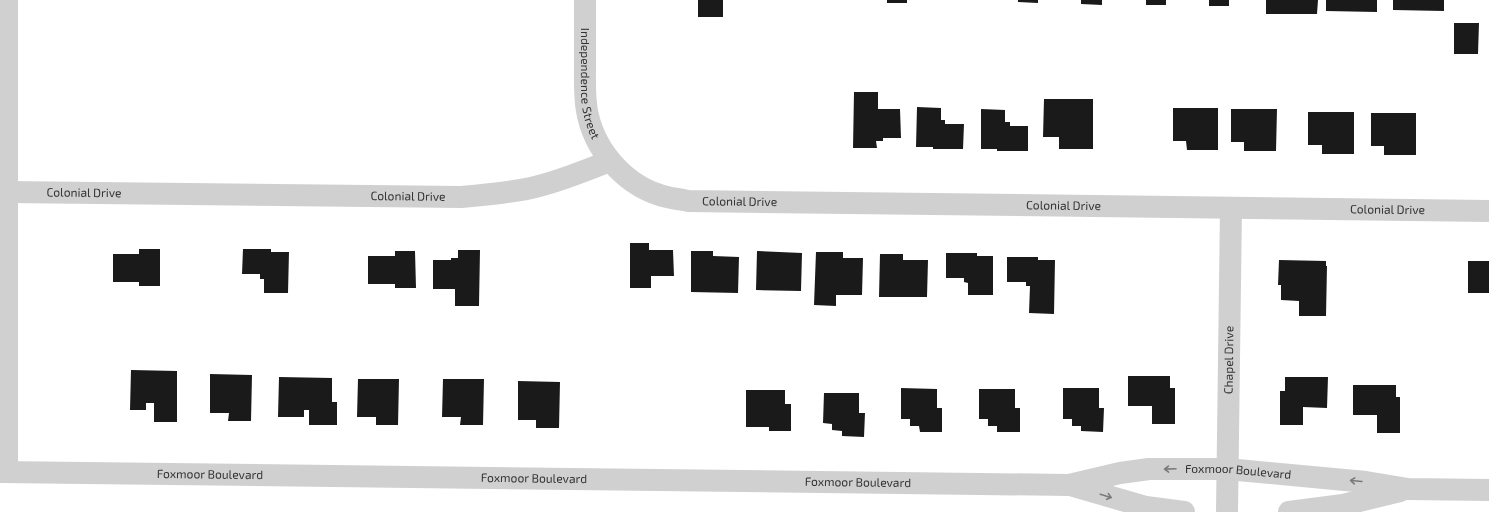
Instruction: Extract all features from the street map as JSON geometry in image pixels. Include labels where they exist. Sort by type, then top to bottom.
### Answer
[{"type":"street","points":[[3,472],[6,192],[6,0]]},
{"type":"street","name":"Independence Street","points":[[585,0],[586,104],[592,132],[610,161]]},
{"type":"street","name":"Colonial Drive","points":[[6,192],[461,197],[502,193],[532,187],[572,176],[610,161],[626,176],[645,189],[666,197],[688,200],[1489,211]]},
{"type":"street","name":"Chapel Drive","points":[[1227,512],[1231,208]]},
{"type":"street","name":"Foxmoor Boulevard","points":[[3,472],[1069,485],[1120,473],[1149,469],[1227,469],[1366,482],[1408,489],[1489,490]]},
{"type":"street","name":"Foxmoor Boulevard","points":[[1069,485],[1146,507],[1184,512]]},
{"type":"street","name":"Foxmoor Boulevard","points":[[1289,512],[1343,506],[1408,489]]},
{"type":"building","points":[[698,0],[723,0],[723,17],[698,17]]},
{"type":"building","points":[[887,0],[907,0],[907,3],[887,3]]},
{"type":"building","points":[[1018,0],[1038,0],[1038,3],[1018,2]]},
{"type":"building","points":[[1081,0],[1102,0],[1102,5],[1081,4]]},
{"type":"building","points":[[1146,0],[1166,0],[1166,5],[1146,5]]},
{"type":"building","points":[[1209,0],[1229,0],[1229,6],[1209,6]]},
{"type":"building","points":[[1266,0],[1318,0],[1317,14],[1266,14]]},
{"type":"building","points":[[1326,0],[1377,0],[1377,12],[1326,11]]},
{"type":"building","points":[[1393,0],[1444,0],[1444,11],[1393,10]]},
{"type":"building","points":[[1454,23],[1479,23],[1478,54],[1454,54]]},
{"type":"building","points":[[854,92],[878,92],[878,109],[900,109],[901,138],[883,138],[883,141],[876,141],[877,148],[853,148]]},
{"type":"building","points":[[1044,99],[1093,99],[1093,149],[1059,149],[1059,137],[1043,137]]},
{"type":"building","points":[[917,107],[941,108],[941,120],[945,120],[945,124],[964,124],[963,149],[933,149],[933,147],[916,147]]},
{"type":"building","points":[[1173,108],[1218,108],[1218,150],[1187,150],[1186,141],[1173,141]]},
{"type":"building","points":[[981,109],[1005,110],[1005,122],[1010,122],[1010,126],[1028,126],[1028,151],[997,151],[997,149],[981,149]]},
{"type":"building","points":[[1231,109],[1277,109],[1276,151],[1244,151],[1244,142],[1231,142]]},
{"type":"building","points":[[1308,112],[1354,112],[1354,154],[1322,154],[1322,145],[1308,145]]},
{"type":"building","points":[[1371,113],[1416,113],[1416,155],[1384,155],[1384,146],[1371,146]]},
{"type":"building","points":[[630,243],[649,243],[649,250],[673,250],[674,276],[651,276],[651,288],[630,288]]},
{"type":"building","points":[[139,249],[160,249],[160,286],[139,286],[139,282],[113,282],[113,254],[139,254]]},
{"type":"building","points":[[243,249],[271,249],[271,252],[289,252],[288,293],[264,293],[264,279],[260,279],[260,274],[242,274]]},
{"type":"building","points":[[458,250],[480,250],[479,306],[455,306],[455,289],[433,289],[433,260],[451,260],[451,258],[458,258]]},
{"type":"building","points":[[395,251],[415,251],[416,288],[395,288],[395,284],[368,284],[368,256],[395,256]]},
{"type":"building","points":[[691,251],[713,251],[713,256],[739,257],[738,293],[691,292]]},
{"type":"building","points":[[757,251],[802,253],[801,291],[756,290]]},
{"type":"building","points":[[816,252],[843,252],[843,258],[863,258],[862,295],[836,295],[836,306],[814,305]]},
{"type":"building","points":[[946,253],[977,253],[977,256],[993,256],[993,295],[968,295],[968,283],[964,282],[964,278],[946,278]]},
{"type":"building","points":[[880,254],[903,254],[903,260],[928,260],[927,297],[879,297]]},
{"type":"building","points":[[1007,257],[1038,257],[1038,260],[1055,260],[1054,314],[1029,313],[1030,286],[1026,286],[1026,282],[1007,282]]},
{"type":"building","points":[[1279,260],[1326,261],[1326,316],[1299,316],[1299,301],[1281,300],[1281,285],[1278,285]]},
{"type":"building","points":[[1468,261],[1489,261],[1489,293],[1468,293]]},
{"type":"building","points":[[131,370],[177,371],[177,422],[154,422],[154,403],[146,403],[146,410],[130,410]]},
{"type":"building","points":[[210,374],[252,375],[251,421],[228,421],[229,413],[210,413]]},
{"type":"building","points":[[1128,376],[1170,376],[1170,388],[1175,388],[1175,424],[1152,424],[1152,406],[1128,406]]},
{"type":"building","points":[[279,377],[332,378],[332,402],[337,402],[337,425],[309,425],[309,410],[304,410],[304,417],[278,417]]},
{"type":"building","points":[[1285,377],[1328,377],[1327,408],[1303,407],[1303,425],[1280,425],[1280,391],[1285,391]]},
{"type":"building","points":[[358,379],[399,379],[398,425],[376,425],[376,417],[357,417]]},
{"type":"building","points":[[443,379],[484,379],[483,425],[460,425],[461,417],[442,417]]},
{"type":"building","points":[[518,381],[560,382],[559,428],[536,428],[536,420],[518,420]]},
{"type":"building","points":[[1353,385],[1396,385],[1396,397],[1400,397],[1400,433],[1377,433],[1377,415],[1353,415]]},
{"type":"building","points":[[901,388],[937,389],[937,408],[942,408],[942,432],[920,432],[919,426],[910,426],[910,419],[901,419]]},
{"type":"building","points":[[1063,388],[1099,388],[1099,408],[1104,408],[1103,432],[1081,431],[1081,426],[1072,426],[1072,419],[1063,419]]},
{"type":"building","points":[[979,389],[1015,389],[1015,408],[1020,408],[1020,432],[997,432],[997,426],[988,426],[988,419],[979,419]]},
{"type":"building","points":[[746,390],[785,390],[785,404],[791,404],[791,431],[769,431],[769,427],[746,427]]},
{"type":"building","points":[[824,393],[859,393],[859,413],[865,413],[864,437],[842,436],[842,431],[832,430],[832,424],[823,423]]}]
